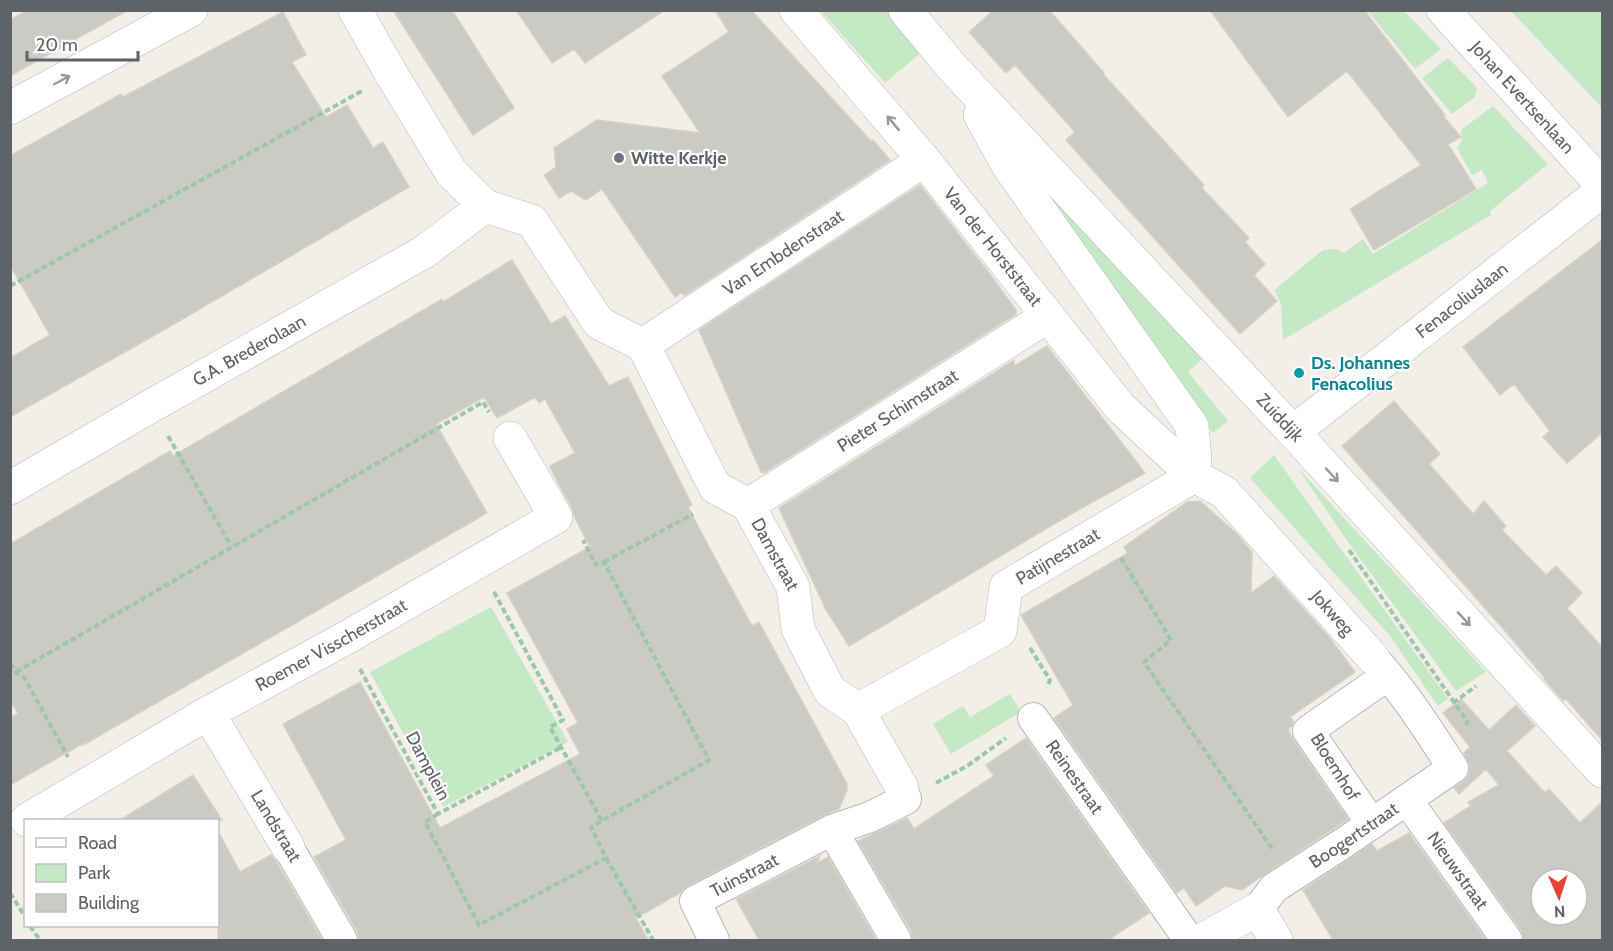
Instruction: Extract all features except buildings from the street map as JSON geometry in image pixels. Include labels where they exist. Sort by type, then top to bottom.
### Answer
[{"type":"street","points":[[10,108],[190,10]]},
{"type":"street","points":[[355,10],[451,172],[485,206],[532,221],[599,323],[643,345]]},
{"type":"street","name":"Van der Horststraat","points":[[796,10],[924,160],[1120,407],[1194,476]]},
{"type":"street","name":"Zuiddijk","points":[[905,10],[952,67],[1293,432],[1602,771]]},
{"type":"street","name":"Johan Evertsenlaan","points":[[1443,10],[1602,185]]},
{"type":"street","name":"Zuiddijk","points":[[952,67],[1009,166],[1192,426],[1194,476]]},
{"type":"street","name":"Van Embdenstraat","points":[[643,345],[924,160]]},
{"type":"street","name":"Fenacoliuslaan","points":[[1293,432],[1602,191]]},
{"type":"street","name":"G.A. Brederolaan","points":[[10,488],[424,252],[485,206]]},
{"type":"street","name":"Pieter Schimstraat","points":[[739,500],[1048,316]]},
{"type":"street","name":"Damstraat","points":[[643,345],[715,487],[739,500],[793,587],[798,629],[830,691],[858,710],[904,793]]},
{"type":"street","points":[[510,438],[556,517]]},
{"type":"street","name":"Patijnestraat","points":[[858,710],[1000,631],[1006,587],[1194,476]]},
{"type":"street","name":"Jokweg","points":[[1194,476],[1224,492],[1381,666],[1424,723],[1453,768]]},
{"type":"street","name":"Roemer Visscherstraat","points":[[29,819],[208,713],[344,639],[556,517]]},
{"type":"street","name":"Bloemhof","points":[[1372,824],[1308,731],[1381,666]]},
{"type":"street","name":"Landstraat","points":[[208,713],[342,940]]},
{"type":"street","name":"Reinestraat","points":[[1033,718],[1189,940]]},
{"type":"street","name":"Boogertstraat","points":[[1202,940],[1258,909],[1274,888],[1453,768]]},
{"type":"street","points":[[896,940],[832,830],[870,817],[904,793]]},
{"type":"street","name":"Nieuwstraat","points":[[1407,800],[1507,940]]},
{"type":"street","name":"Roemer Visscherstraat","points":[[10,830],[24,822]]},
{"type":"street","name":"Tuinstraat","points":[[714,940],[695,901],[832,830]]},
{"type":"street","points":[[1258,909],[1276,940]]},
{"type":"path","points":[[10,286],[392,75]]},
{"type":"path","points":[[16,672],[483,402],[501,431],[510,438]]},
{"type":"path","points":[[151,406],[231,547]]},
{"type":"path","points":[[556,517],[571,519],[596,565],[739,500]]},
{"type":"path","points":[[1104,529],[1171,640],[1144,662],[1292,877]]},
{"type":"path","points":[[1348,548],[1467,721],[1464,742],[1453,768]]},
{"type":"path","points":[[478,562],[563,720],[550,727],[602,821]]},
{"type":"path","points":[[604,562],[709,760],[591,827],[653,940]]},
{"type":"path","points":[[904,793],[967,766],[1033,718],[1050,680],[1004,606]]},
{"type":"path","name":"Damplein","points":[[344,639],[438,814],[562,747]]},
{"type":"path","points":[[10,663],[25,679],[85,786]]},
{"type":"path","points":[[1455,703],[1481,683]]},
{"type":"path","points":[[438,814],[425,822],[479,926],[606,858]]},
{"type":"path","points":[[10,893],[24,915]]},
{"type":"path","points":[[31,927],[40,940]]},
{"type":"green space","points":[[821,11],[887,11],[923,51],[885,83]]},
{"type":"green space","points":[[1368,11],[1404,11],[1441,49],[1415,69]]},
{"type":"green space","points":[[1511,11],[1602,11],[1602,108]]},
{"type":"green space","points":[[1448,58],[1477,88],[1475,97],[1452,114],[1422,78]]},
{"type":"green space","points":[[1493,106],[1548,164],[1490,211],[1491,215],[1283,340],[1281,303],[1274,290],[1323,250],[1337,249],[1344,253],[1363,239],[1373,254],[1488,183],[1482,170],[1472,175],[1457,148],[1462,141],[1461,130]]},
{"type":"green space","points":[[1030,164],[1202,359],[1188,372],[1228,421],[1213,433],[1146,339]]},
{"type":"green space","points":[[1274,455],[1448,699],[1438,706],[1390,636],[1250,478]]},
{"type":"green space","points":[[1297,467],[1486,672],[1456,691],[1348,542]]},
{"type":"green space","points":[[491,607],[568,742],[443,807],[370,672]]},
{"type":"green space","points":[[1010,694],[1021,712],[951,754],[933,724],[963,706],[970,717]]},
{"type":"place","name":"Witte Kerkje","points":[[619,158]]},
{"type":"place","name":"Ds. Johannes Fenacolius","points":[[1299,373]]}]
